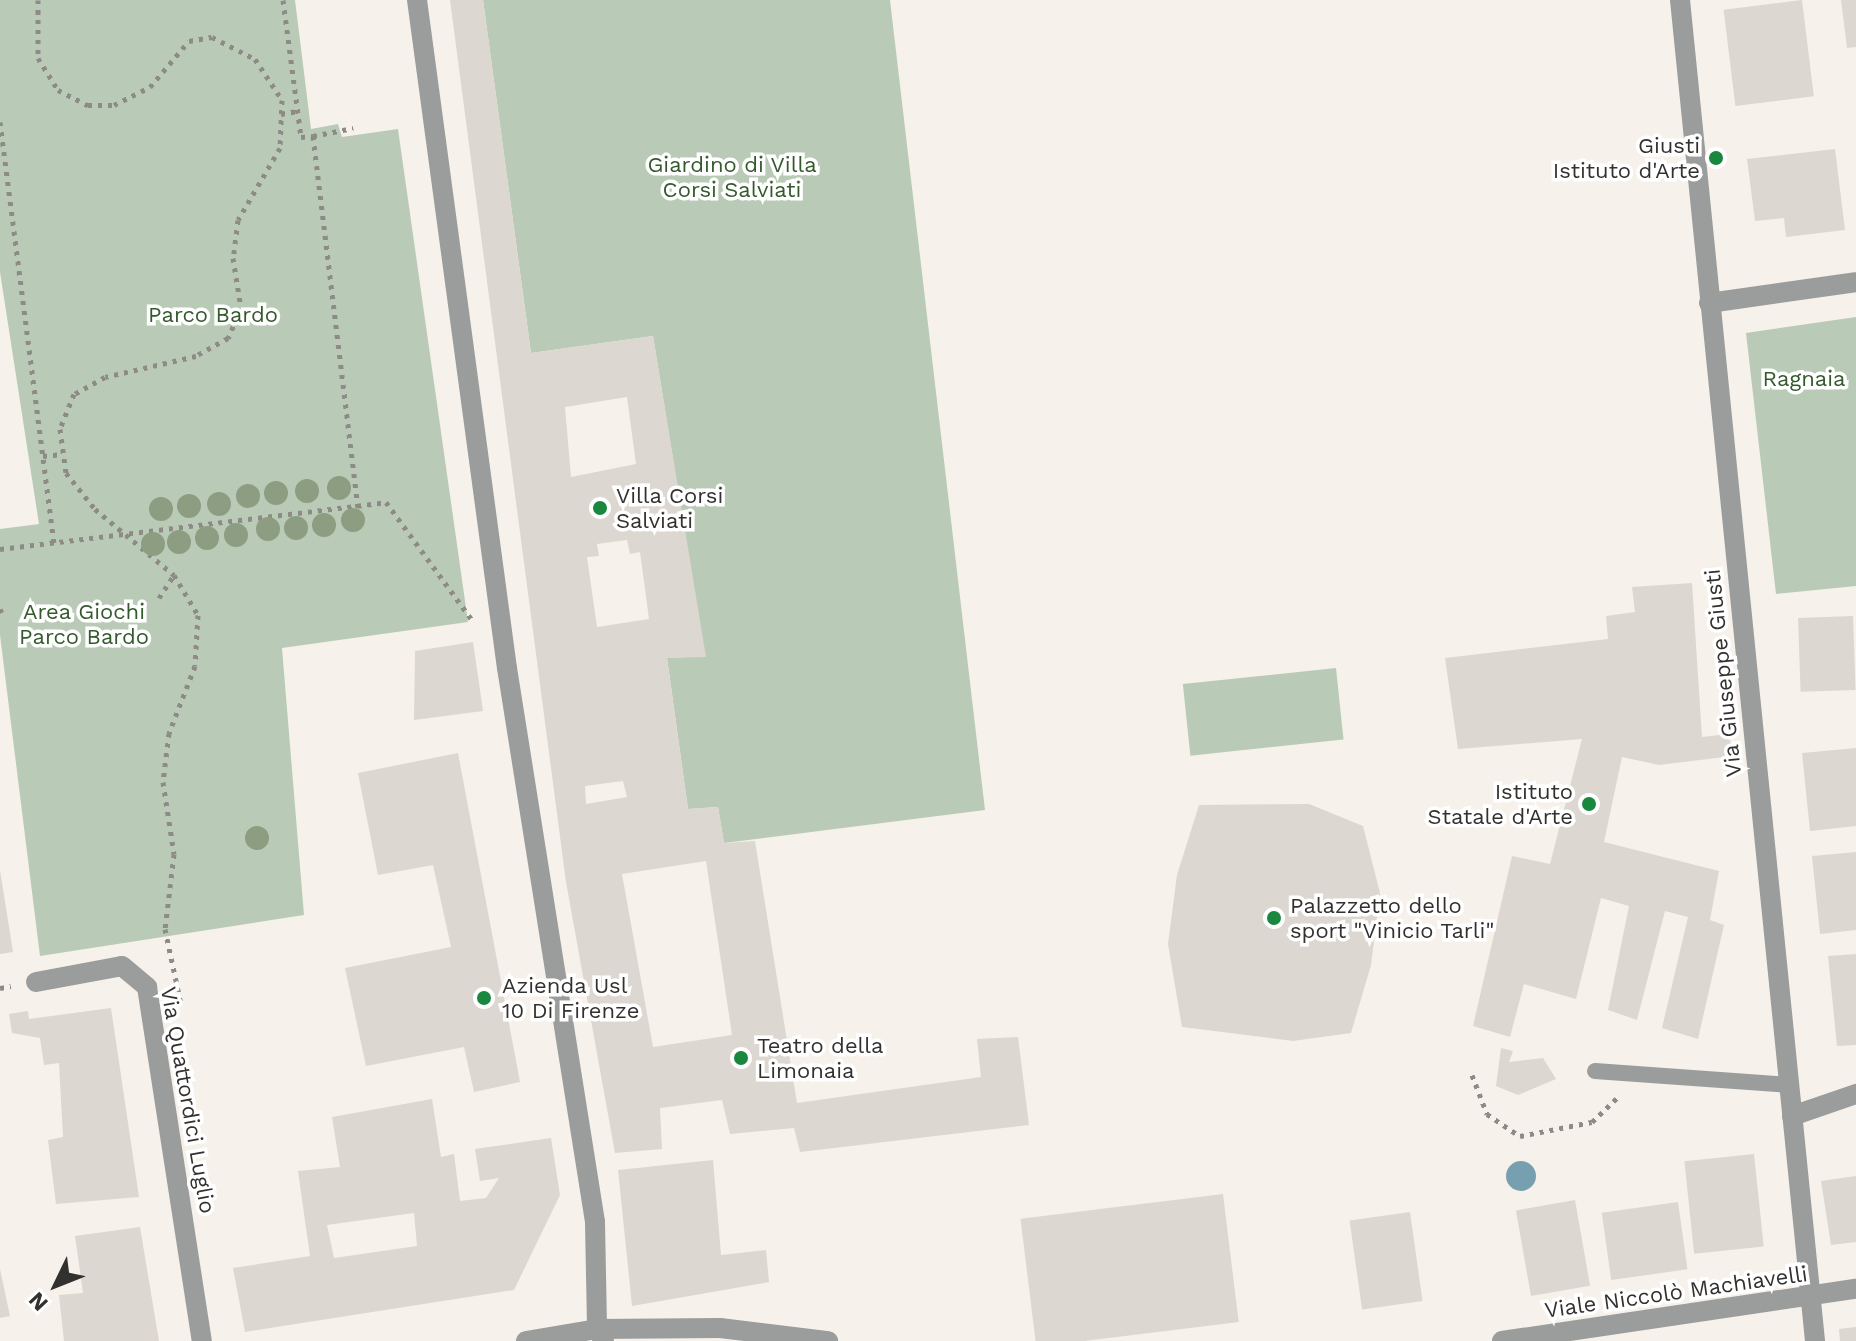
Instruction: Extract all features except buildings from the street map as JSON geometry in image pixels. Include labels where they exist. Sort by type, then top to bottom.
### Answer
[{"type":"street","points":[[417,0],[490,550],[595,1222],[600,1335]]},
{"type":"street","name":"Via Giuseppe Giusti","points":[[1680,0],[1815,1341]]},
{"type":"street","points":[[1709,303],[1856,282]]},
{"type":"street","name":"Via Quattordici Luglio","points":[[36,982],[122,966],[147,987],[202,1341]]},
{"type":"street","points":[[1792,1116],[1856,1094]]},
{"type":"street","name":"Viale Niccolò Machiavelli","points":[[1502,1341],[1856,1289]]},
{"type":"street","points":[[526,1341],[720,1328],[828,1341]]},
{"type":"lane","points":[[1595,1071],[1789,1085]]},
{"type":"path","points":[[38,0],[38,58],[58,90],[88,105],[114,105],[150,87],[189,41],[212,37],[255,59],[282,100],[280,148],[238,220],[233,258],[241,308],[228,338],[196,356],[105,377],[74,394],[60,429],[66,473],[125,533],[174,575],[190,594],[199,633],[163,782],[174,854],[165,929],[181,1004]]},
{"type":"path","points":[[283,0],[301,137],[353,128]]},
{"type":"path","points":[[281,114],[298,111]]},
{"type":"path","points":[[0,122],[54,543]]},
{"type":"path","points":[[313,136],[360,522]]},
{"type":"path","points":[[43,456],[63,454]]},
{"type":"path","points":[[0,549],[386,502],[479,629]]},
{"type":"path","points":[[159,598],[174,575]]},
{"type":"path","points":[[1472,1075],[1487,1114],[1520,1136],[1592,1122],[1616,1103],[1627,1073]]},
{"type":"green space","name":"Parco Bardo","points":[[0,0],[295,0],[311,129],[338,124],[342,137],[398,129],[468,622],[282,648],[304,915],[40,956],[0,635],[0,529],[39,524],[0,272]]},
{"type":"green space","name":"Giardino di Villa Corsi Salviati","points":[[483,0],[890,0],[985,810],[724,843],[718,807],[688,809],[667,658],[705,656],[653,336],[531,353]]},
{"type":"green space","name":"Ragnaia","points":[[1856,317],[1856,586],[1776,594],[1746,333]]},
{"type":"green space","points":[[1336,668],[1344,740],[1190,756],[1183,684]]},
{"type":"water","points":[[1521,1161],[1532,1165],[1536,1176],[1532,1187],[1521,1191],[1510,1187],[1506,1176],[1510,1165]]},
{"type":"place","name":"Giusti Istituto d'Arte","points":[[1716,158]]},
{"type":"place","name":"Villa Corsi Salviati","points":[[600,508]]},
{"type":"place","name":"Istituto Statale d'Arte","points":[[1589,804]]},
{"type":"place","name":"Palazzetto dello sport \"Vinicio Tarli\"","points":[[1274,918]]},
{"type":"place","name":"Azienda Usl 10 Di Firenze","points":[[484,998]]},
{"type":"place","name":"Teatro della Limonaia","points":[[741,1058]]},
{"type":"park label","name":"Area Giochi Parco Bardo","points":[[84,624]]}]
